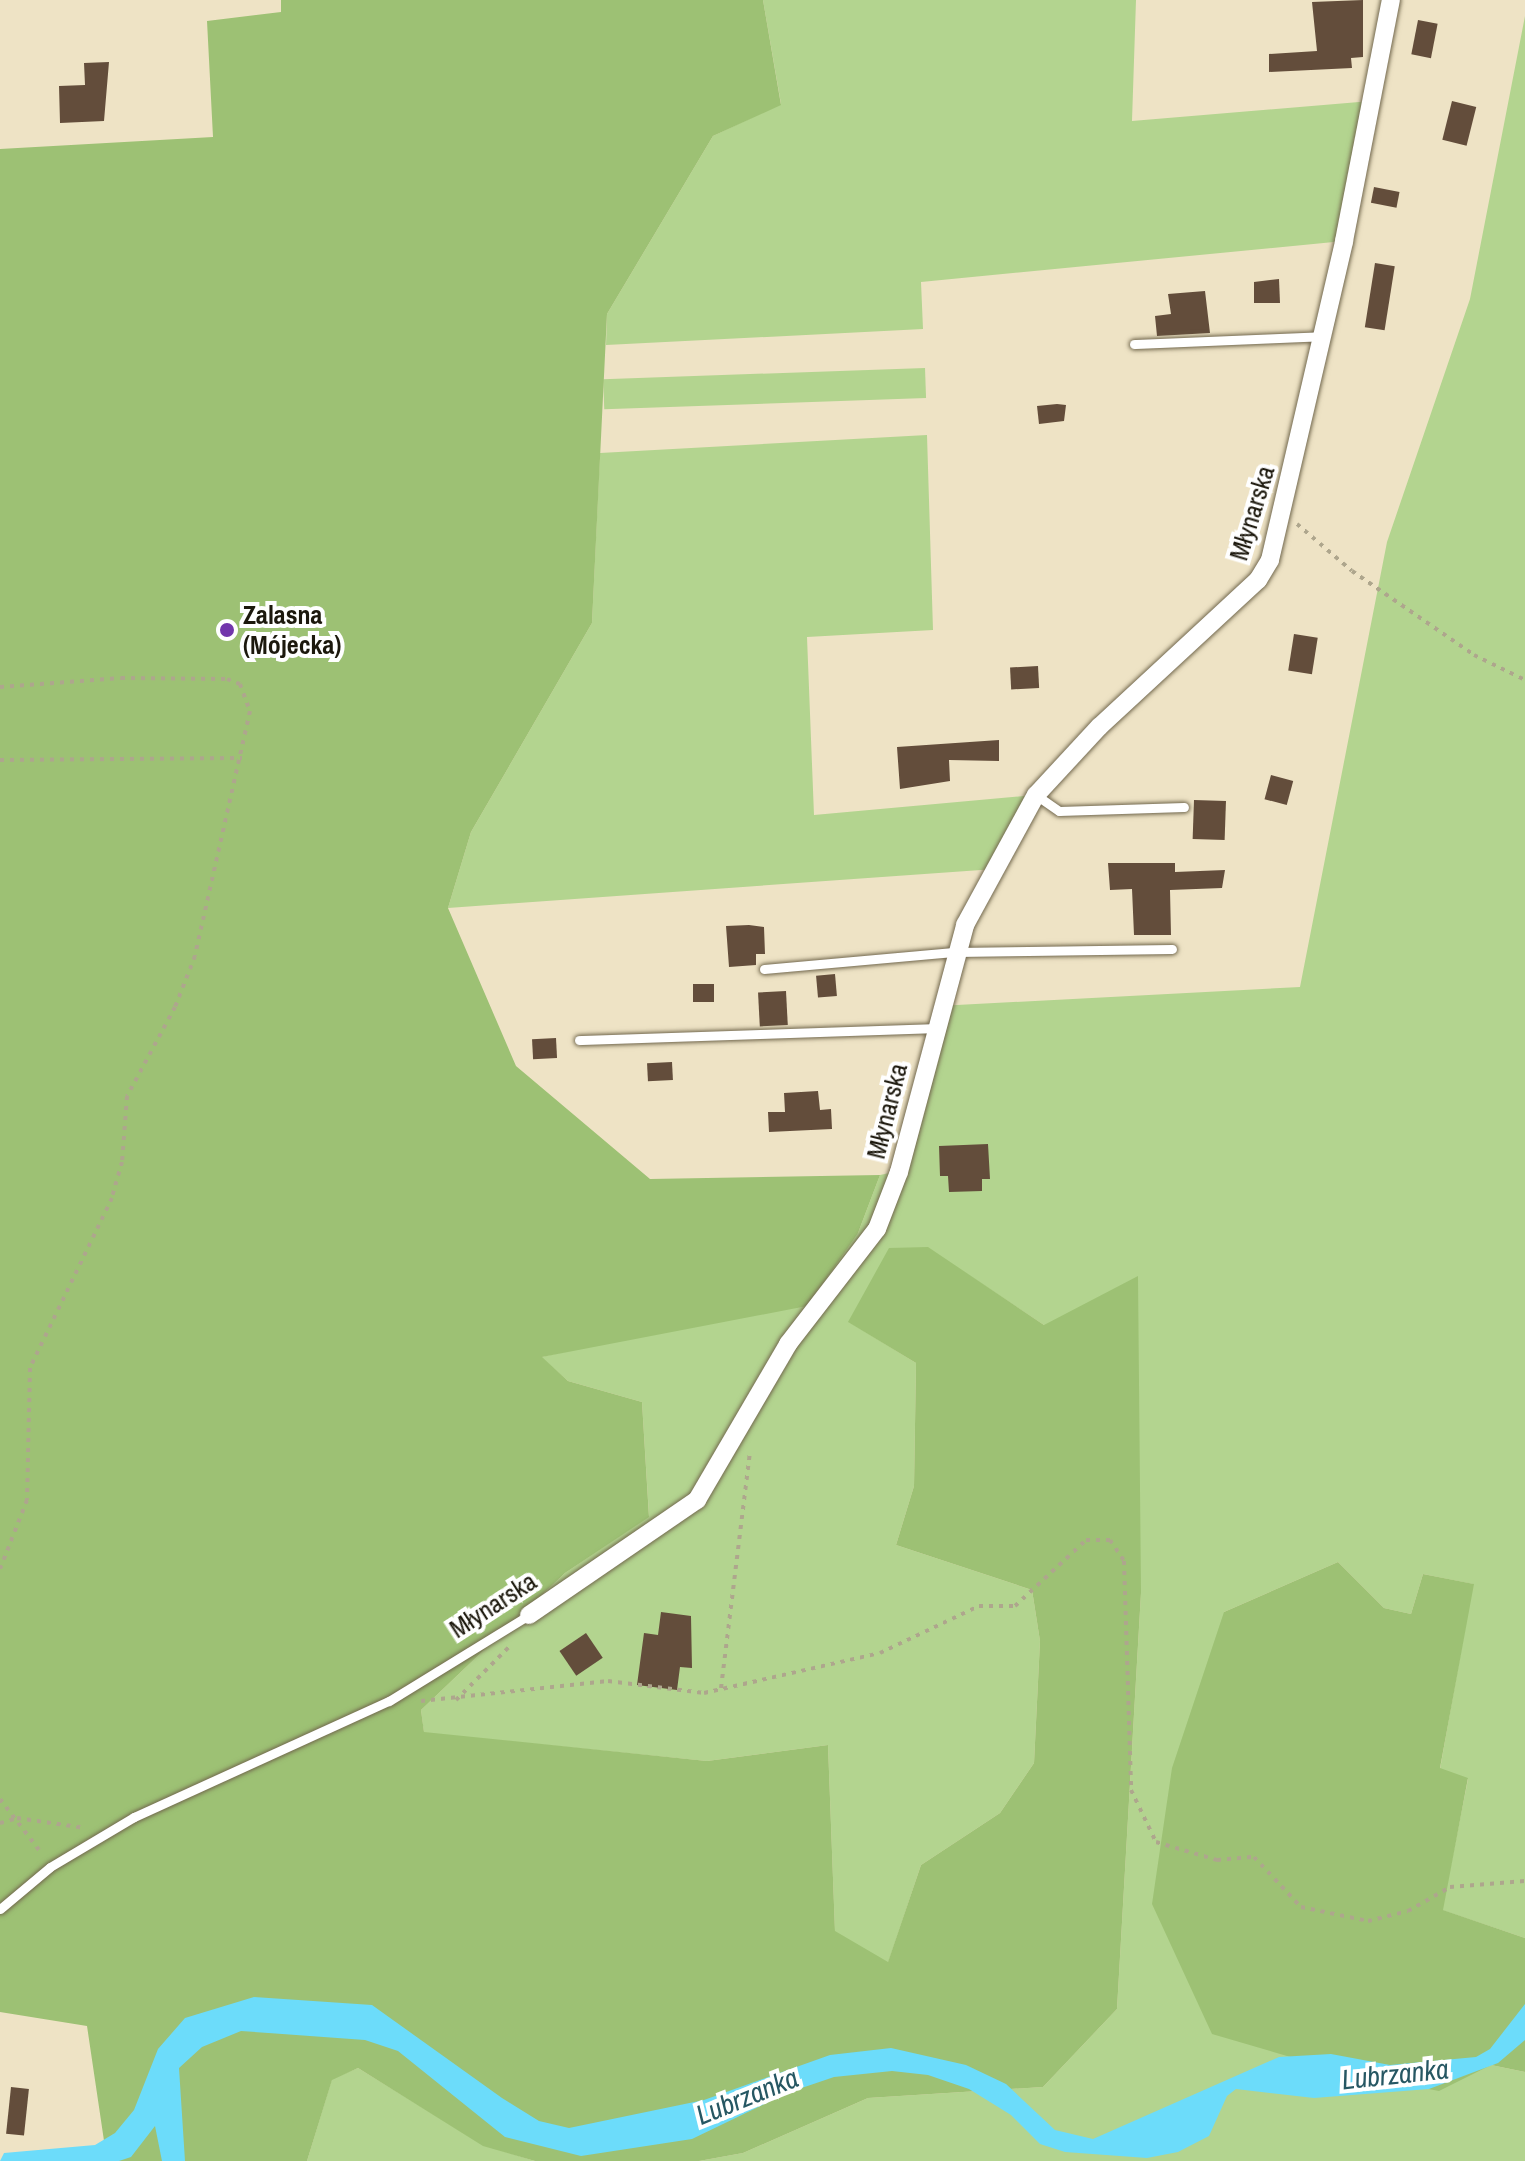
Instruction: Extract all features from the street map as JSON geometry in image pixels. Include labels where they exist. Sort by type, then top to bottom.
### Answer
[{"type":"street","name":"Młynarska","points":[[529,1615],[697,1500],[756,1405],[788,1344],[877,1229],[899,1172],[956,952],[1036,795],[1099,727],[1258,580],[1284,513],[1391,0]]},
{"type":"lane","points":[[1134,344],[1323,336]]},
{"type":"lane","points":[[1036,795],[1059,811],[1184,807]]},
{"type":"lane","points":[[764,969],[956,952],[1172,949]]},
{"type":"lane","points":[[579,1040],[934,1028]]},
{"type":"lane","name":"Młynarska","points":[[0,1909],[50,1867],[107,1833],[389,1701],[529,1615]]},
{"type":"path","points":[[1284,513],[1352,571],[1474,655],[1525,680]]},
{"type":"path","points":[[0,687],[121,678],[227,679],[240,684],[250,711],[242,758],[195,956],[127,1096],[122,1162],[112,1198],[30,1368],[27,1500],[0,1569]]},
{"type":"path","points":[[0,760],[242,758]]},
{"type":"path","points":[[721,1688],[756,1405]]},
{"type":"path","points":[[389,1701],[456,1700],[608,1681],[704,1693],[880,1653],[979,1606],[1015,1606],[1086,1540],[1110,1540],[1124,1561],[1131,1790],[1156,1842],[1217,1860],[1254,1857],[1301,1907],[1368,1921],[1408,1911],[1450,1887],[1525,1881]]},
{"type":"path","points":[[456,1700],[512,1644]]},
{"type":"path","points":[[0,1799],[17,1818],[50,1867]]},
{"type":"path","points":[[0,1823],[17,1818],[107,1833]]},
{"type":"green space","points":[[281,0],[763,0],[781,105],[713,136],[607,314],[592,623],[471,832],[448,908],[516,1066],[650,1179],[880,1175],[858,1233],[807,1306],[542,1357],[568,1381],[642,1402],[649,1517],[565,1573],[421,1710],[424,1732],[707,1761],[828,1745],[835,1931],[888,1962],[921,1865],[1000,1813],[1034,1763],[1040,1641],[1032,1590],[896,1545],[914,1486],[916,1363],[848,1322],[889,1248],[928,1247],[1044,1325],[1138,1276],[1141,1593],[1117,2009],[1043,2087],[868,2098],[743,2153],[699,2161],[535,2161],[483,2146],[358,2068],[332,2080],[307,2161],[107,2161],[87,2026],[0,2012],[0,149],[213,137],[207,21],[281,12]]},
{"type":"green space","points":[[763,0],[1136,0],[1132,121],[1371,101],[1344,241],[921,282],[923,329],[606,345],[607,314],[713,136],[781,104]]},
{"type":"green space","points":[[1525,16],[1525,1938],[1442,1910],[1468,1779],[1440,1769],[1473,1584],[1423,1574],[1411,1614],[1384,1608],[1338,1562],[1224,1612],[1491,2065],[1525,2072],[1525,2161],[699,2161],[743,2153],[868,2098],[1043,2087],[1117,2009],[1141,1593],[1044,1325],[928,1248],[849,1322],[916,1363],[914,1486],[896,1545],[1032,1590],[1040,1641],[1034,1763],[1000,1813],[921,1865],[888,1963],[835,1932],[828,1745],[707,1761],[424,1733],[421,1710],[565,1573],[649,1516],[642,1402],[568,1381],[541,1357],[666,1330],[858,1233],[880,1175],[899,1171],[938,1006],[1300,987],[1387,542],[1470,299]]},
{"type":"green space","points":[[925,368],[926,398],[604,409],[603,379]]},
{"type":"green space","points":[[927,435],[933,630],[807,637],[814,815],[1036,795],[995,869],[448,908],[471,832],[592,623],[600,453]]},
{"type":"green space","points":[[1338,1562],[1384,1608],[1411,1614],[1423,1574],[1474,1584],[1440,1768],[1468,1778],[1443,1910],[1525,1938],[1525,2072],[1491,2065],[1439,2091],[1345,2073],[1212,2034],[1152,1904],[1172,1768],[1224,1612]]},
{"type":"green space","points":[[358,2068],[483,2145],[535,2161],[307,2161],[332,2079]]},
{"type":"water","name":"Lubrzanka","points":[[254,1997],[372,2005],[502,2098],[539,2121],[569,2128],[704,2100],[830,2055],[891,2048],[966,2065],[1006,2084],[1055,2130],[1093,2139],[1279,2057],[1331,2054],[1390,2065],[1476,2057],[1490,2049],[1525,2004],[1525,2040],[1498,2063],[1429,2089],[1314,2098],[1236,2089],[1227,2096],[1209,2136],[1178,2152],[1147,2158],[1065,2152],[1040,2144],[1011,2115],[969,2089],[928,2075],[892,2071],[834,2077],[787,2093],[692,2139],[581,2156],[505,2137],[398,2051],[365,2040],[241,2031],[202,2047],[179,2068],[185,2161],[162,2161],[155,2126],[131,2157],[119,2161],[0,2161],[4,2153],[95,2145],[115,2133],[134,2110],[158,2049],[185,2018]]},
{"type":"building","points":[[1363,0],[1363,57],[1351,58],[1352,68],[1269,72],[1269,54],[1317,51],[1312,2]]},
{"type":"building","points":[[1418,20],[1438,24],[1431,58],[1411,54]]},
{"type":"building","points":[[109,62],[104,121],[60,123],[59,86],[85,85],[84,63]]},
{"type":"building","points":[[1452,101],[1476,107],[1467,146],[1442,140]]},
{"type":"building","points":[[1374,187],[1400,192],[1396,208],[1371,203]]},
{"type":"building","points":[[1375,263],[1395,266],[1385,330],[1365,327]]},
{"type":"building","points":[[1279,279],[1280,303],[1254,303],[1254,282]]},
{"type":"building","points":[[1205,291],[1210,333],[1157,336],[1155,316],[1171,314],[1168,294]]},
{"type":"building","points":[[1066,405],[1064,421],[1039,424],[1037,406]]},
{"type":"building","points":[[1294,634],[1318,638],[1312,674],[1288,671]]},
{"type":"building","points":[[1038,666],[1039,688],[1011,689],[1010,667]]},
{"type":"building","points":[[999,740],[999,761],[949,760],[950,781],[900,789],[897,747]]},
{"type":"building","points":[[1271,775],[1293,781],[1287,805],[1265,799]]},
{"type":"building","points":[[1194,800],[1226,801],[1225,840],[1193,839]]},
{"type":"building","points":[[1108,863],[1175,863],[1175,872],[1225,870],[1222,888],[1170,890],[1171,935],[1134,935],[1132,889],[1110,890]]},
{"type":"building","points":[[726,926],[764,927],[765,954],[756,954],[756,965],[729,967]]},
{"type":"building","points":[[835,974],[837,996],[818,998],[816,976]]},
{"type":"building","points":[[693,984],[714,984],[714,1002],[693,1002]]},
{"type":"building","points":[[786,991],[788,1025],[760,1026],[758,992]]},
{"type":"building","points":[[556,1038],[557,1058],[533,1059],[532,1039]]},
{"type":"building","points":[[672,1062],[673,1080],[648,1081],[647,1063]]},
{"type":"building","points":[[818,1091],[820,1110],[831,1109],[832,1129],[769,1132],[768,1112],[785,1112],[784,1093]]},
{"type":"building","points":[[988,1144],[990,1179],[982,1179],[982,1191],[949,1192],[948,1176],[940,1176],[939,1146]]},
{"type":"building","points":[[661,1612],[691,1616],[692,1668],[680,1667],[677,1690],[637,1685],[644,1633],[658,1635]]},
{"type":"building","points":[[586,1633],[603,1658],[576,1676],[559,1651]]},
{"type":"building","points":[[11,2087],[29,2089],[24,2136],[6,2134]]},
{"type":"place","name":"Zalasna (Mójecka)","points":[[227,630]]}]
